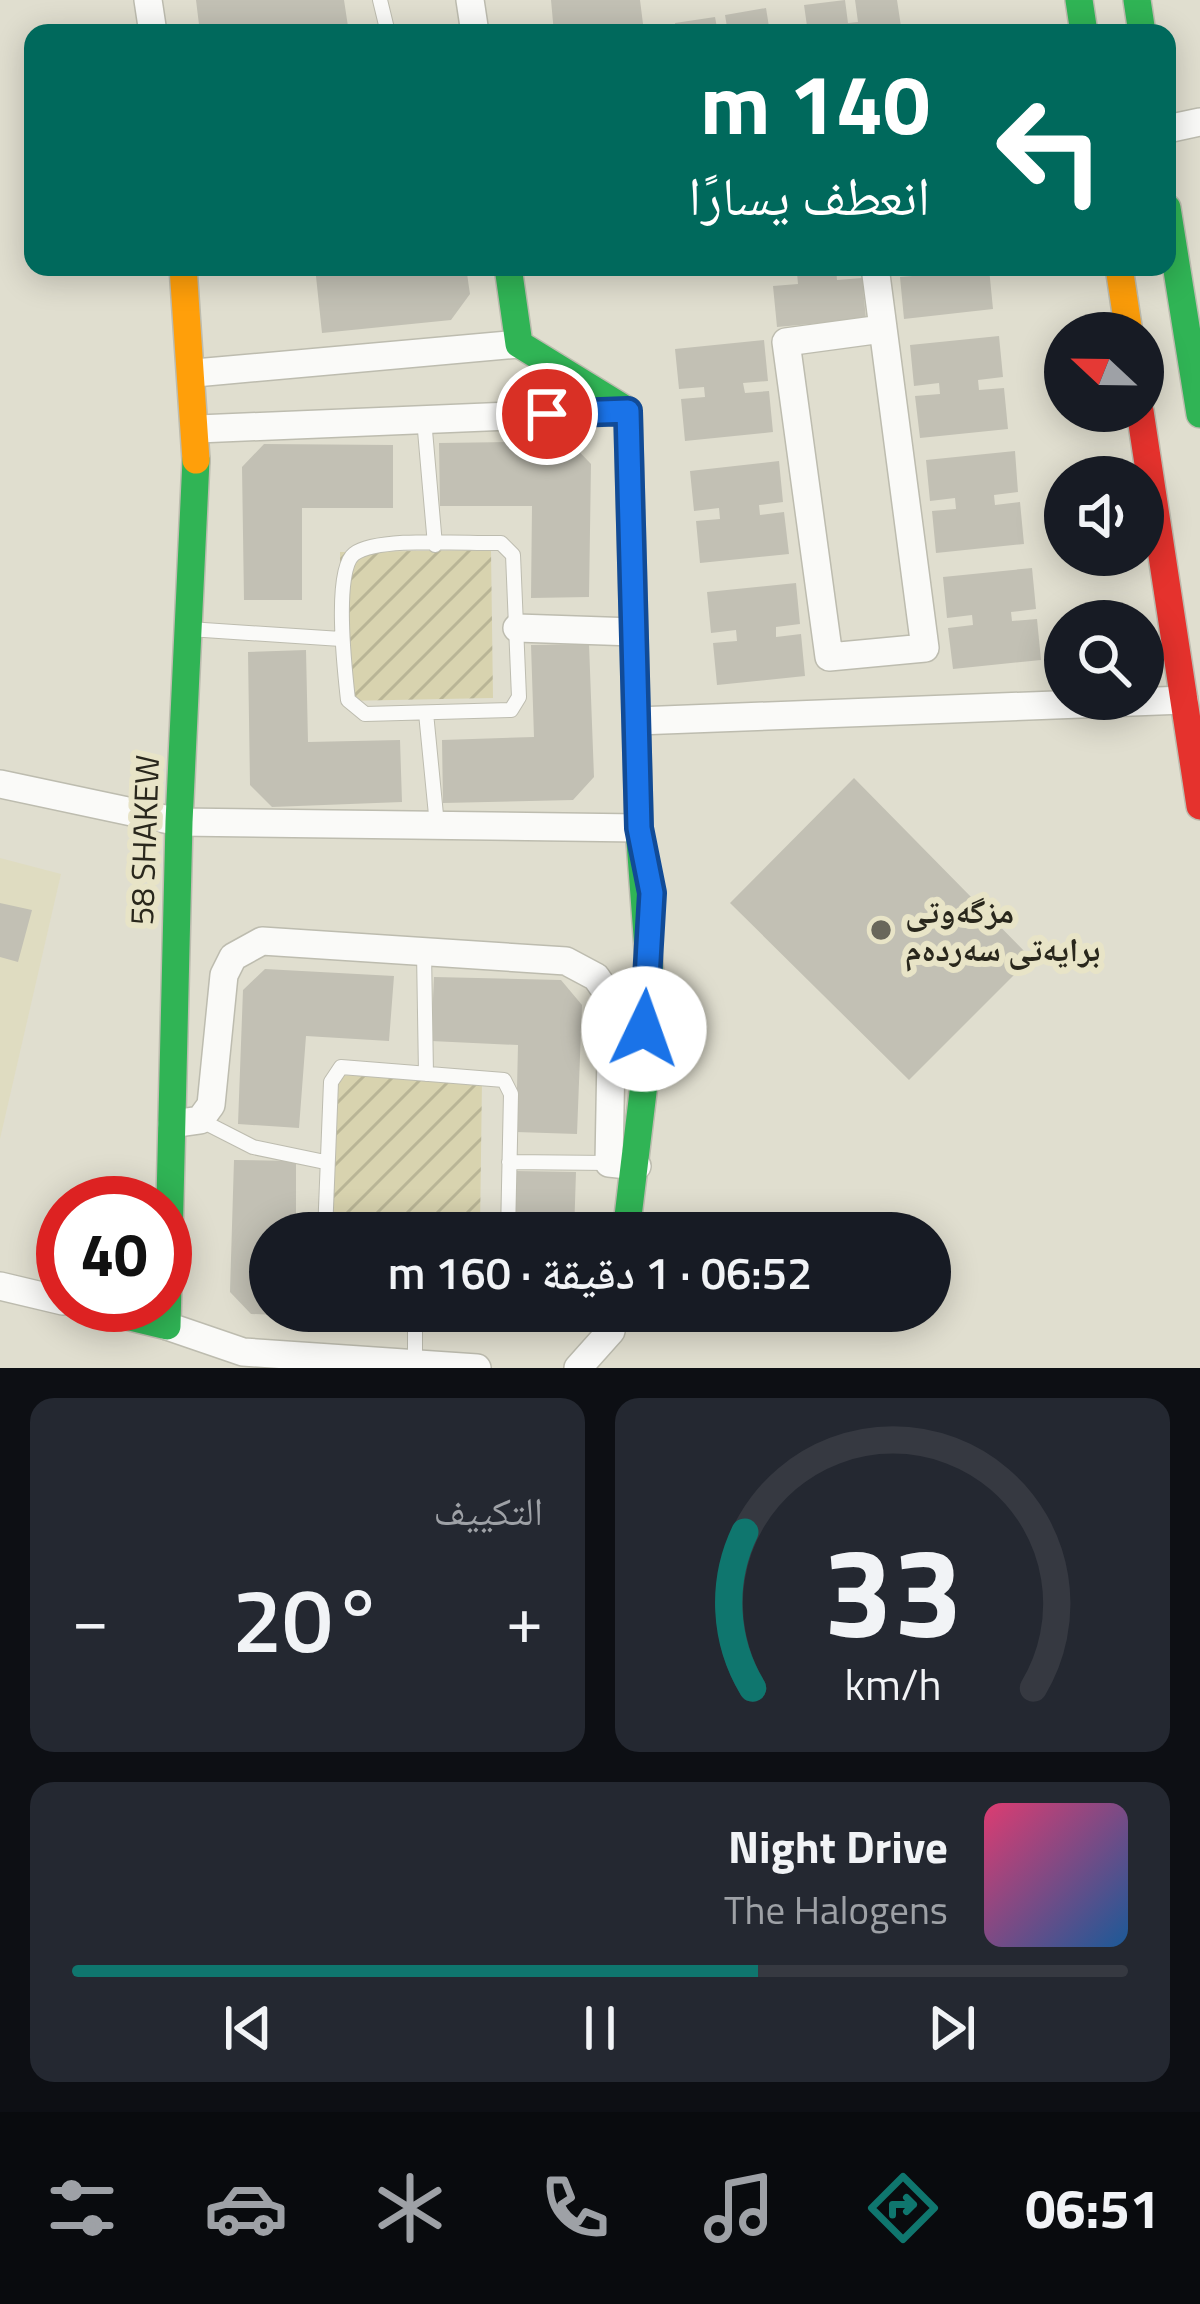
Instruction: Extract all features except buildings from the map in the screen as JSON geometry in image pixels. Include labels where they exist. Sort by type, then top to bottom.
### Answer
[{"type":"street","points":[[1176,264],[1200,414]]},
{"type":"street","name":"58 SHAKEW","points":[[181,1176],[186,1122],[179,822],[199,429],[184,276]]},
{"type":"street","points":[[509,276],[519,344]]},
{"type":"street","points":[[876,276],[925,648],[830,657],[786,341],[882,328]]},
{"type":"street","points":[[1120,276],[1126,312]]},
{"type":"street","points":[[195,373],[519,344],[628,411]]},
{"type":"street","points":[[199,429],[628,411]]},
{"type":"street","points":[[623,1165],[652,893],[639,828],[628,411]]},
{"type":"street","points":[[1143,432],[1200,806]]},
{"type":"street","points":[[517,628],[634,632]]},
{"type":"street","points":[[637,721],[1184,700]]},
{"type":"street","points":[[0,784],[179,822],[639,828]]},
{"type":"street","points":[[186,1122],[211,1105],[224,975],[233,957],[262,941],[566,961],[596,977],[612,1000],[625,1212]]},
{"type":"street","points":[[0,1286],[36,1295]]},
{"type":"street","points":[[185,1332],[243,1352],[477,1368]]},
{"type":"street","points":[[578,1368],[609,1332]]},
{"type":"lane","points":[[424,419],[435,544]]},
{"type":"lane","points":[[501,543],[513,555],[519,698],[511,710],[365,714],[348,700],[341,639],[346,563],[355,553],[377,545],[435,544],[501,543]]},
{"type":"lane","points":[[189,629],[341,639]]},
{"type":"lane","points":[[426,712],[437,826]]},
{"type":"lane","points":[[424,952],[427,1074]]},
{"type":"lane","points":[[326,1212],[331,1082],[341,1067],[504,1080],[511,1094],[508,1212]]},
{"type":"lane","points":[[186,1122],[253,1147],[325,1162]]},
{"type":"lane","points":[[509,1162],[623,1165]]},
{"type":"lane","points":[[415,1332],[415,1364]]},
{"type":"shaded area","points":[[491,550],[493,698],[343,701],[340,552]]},
{"type":"shaded area","points":[[0,858],[61,874],[0,1139]]},
{"type":"shaded area","points":[[334,1075],[482,1080],[480,1212],[331,1212]]},
{"type":"traffic: fast","points":[[1079,0],[1083,24]]},
{"type":"traffic: fast","points":[[1137,0],[1141,24]]},
{"type":"traffic: fast","points":[[1176,264],[1200,414]]},
{"type":"traffic: fast","points":[[509,276],[519,344],[628,411],[639,828],[650,976],[644,1084],[629,1212]]},
{"type":"traffic: fast","points":[[171,1176],[179,822],[196,460]]},
{"type":"traffic: slow","points":[[184,276],[196,460]]},
{"type":"traffic: slow","points":[[1120,276],[1126,312]]},
{"type":"traffic: jam","points":[[1143,432],[1200,806]]},
{"type":"place","name":"مزگەوتی برایەتی سەردەم","points":[[881,930]]},
{"type":"route","points":[[547,414],[628,411],[639,828],[652,893],[644,1029]]}]
